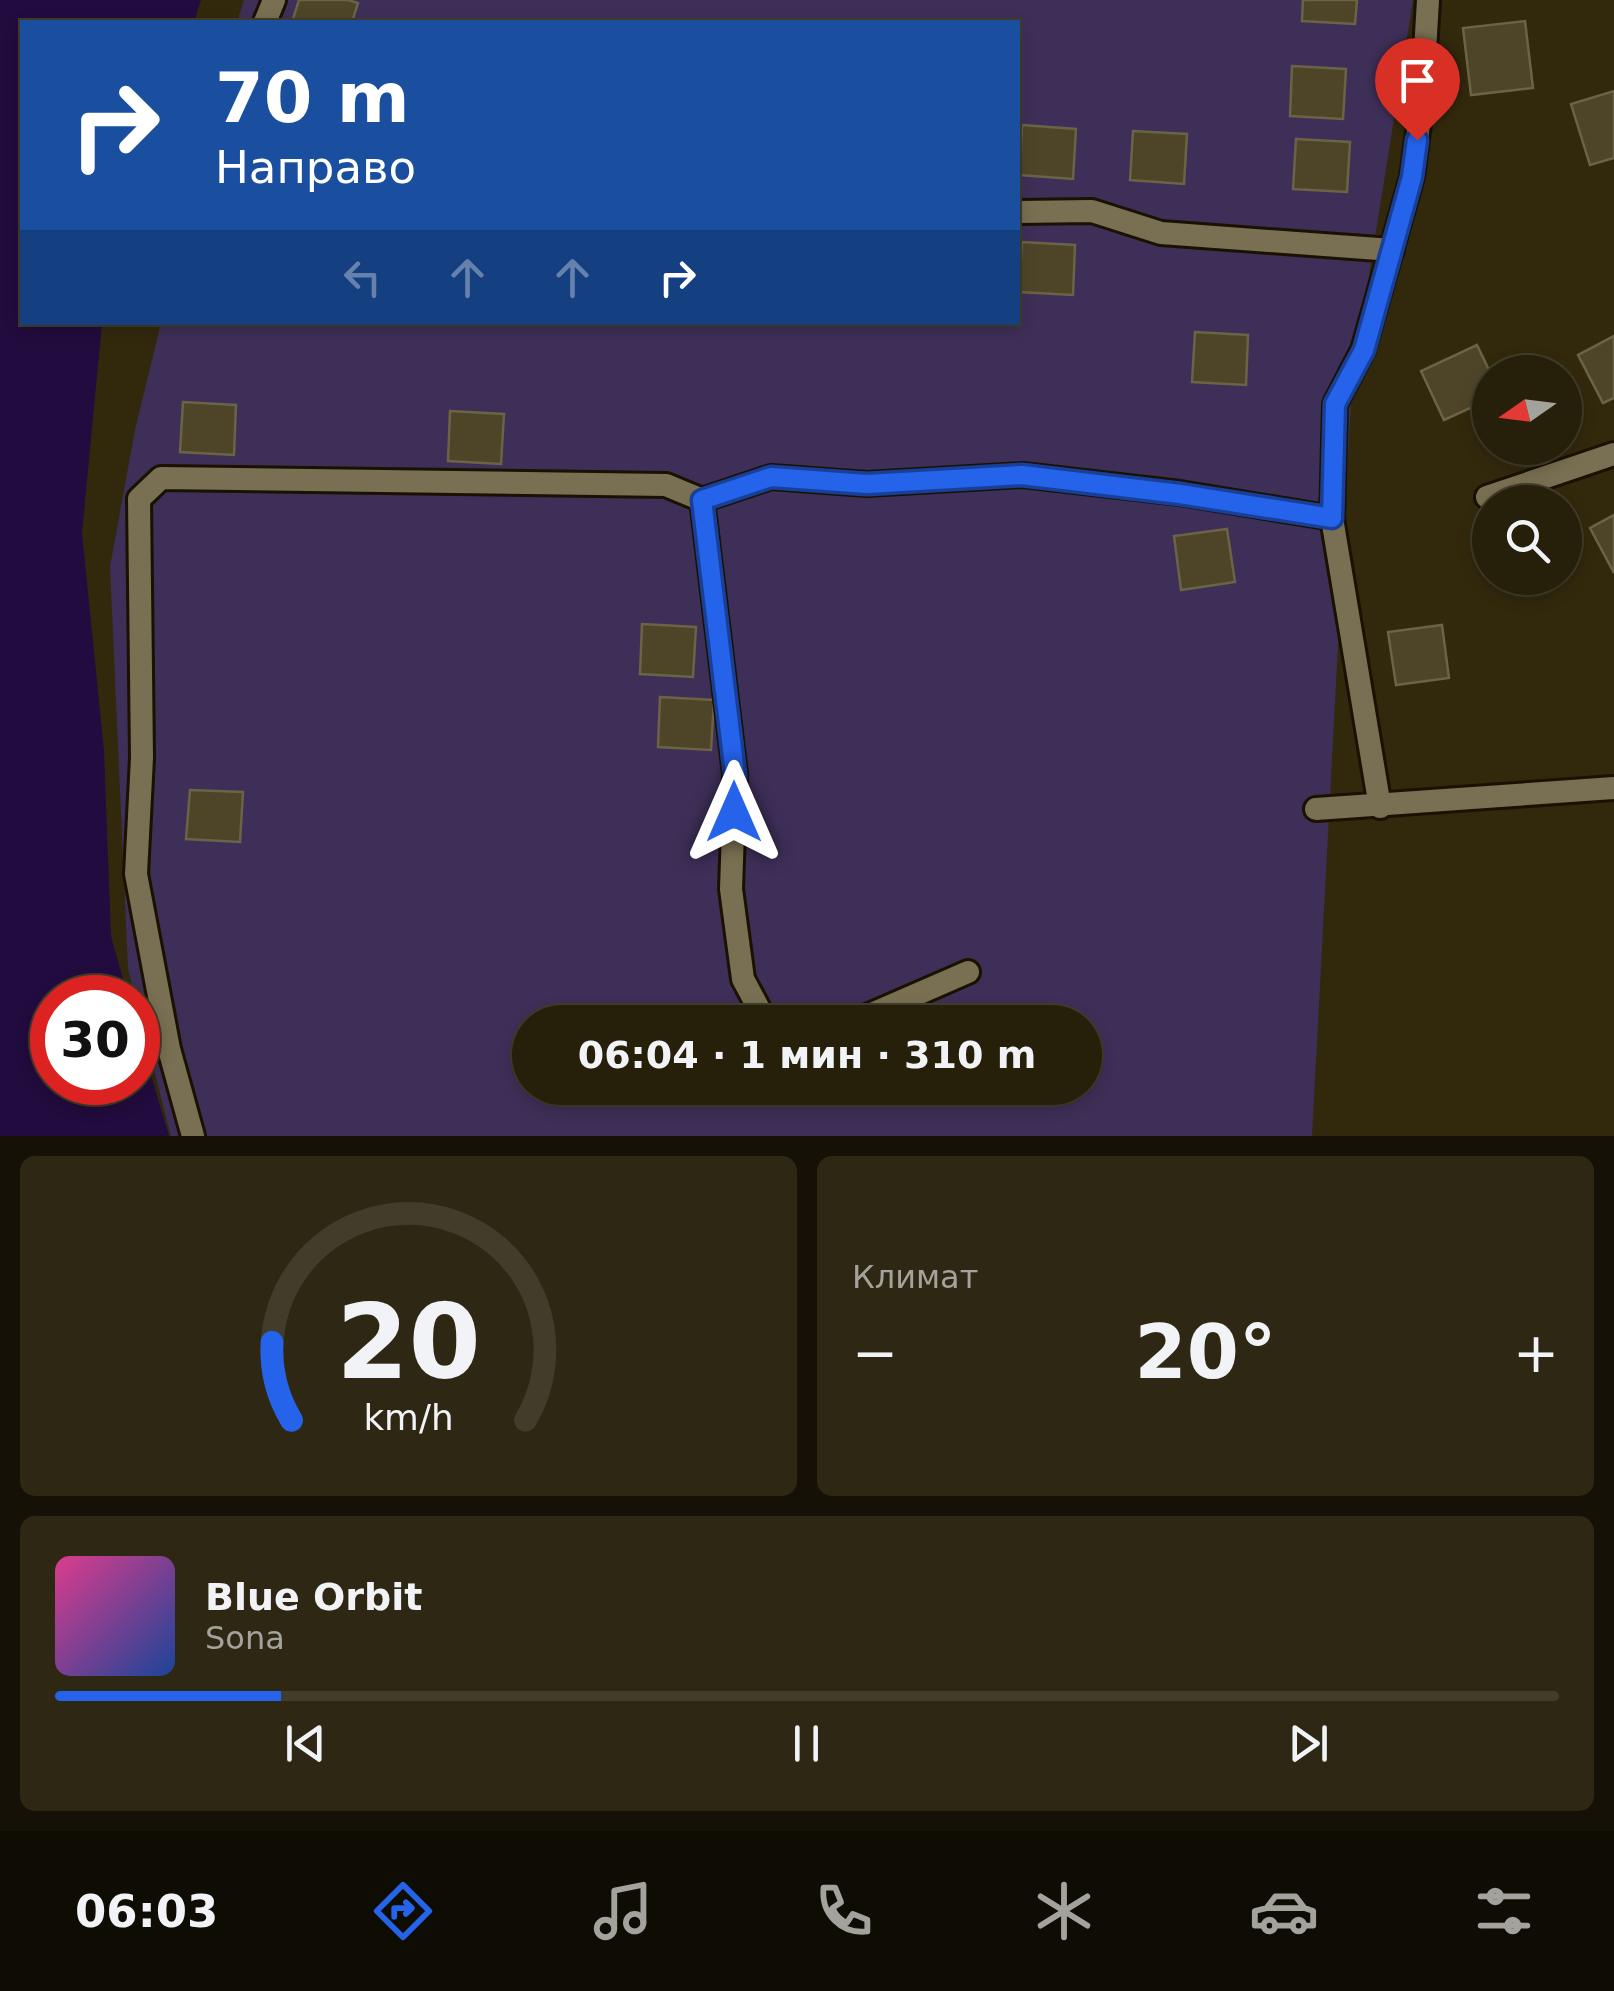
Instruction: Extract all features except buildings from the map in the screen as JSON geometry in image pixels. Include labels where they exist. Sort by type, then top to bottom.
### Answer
[{"type":"street","points":[[1380,806],[1332,518],[1335,404],[1364,350],[1412,177],[1422,102],[1428,0]]},
{"type":"street","points":[[1020,212],[1092,211],[1160,232],[1392,250]]},
{"type":"street","points":[[1523,485],[1614,454]]},
{"type":"street","points":[[193,1136],[169,1048],[136,874],[142,758],[140,498],[161,478],[666,486],[702,500],[771,477],[867,484],[1022,475],[1332,518]]},
{"type":"street","points":[[702,500],[735,774],[731,889],[743,979],[757,1005]]},
{"type":"street","points":[[1316,809],[1614,788]]},
{"type":"street","points":[[893,1005],[968,972]]},
{"type":"shaded area","points":[[0,0],[201,0],[195,20],[20,20],[20,325],[102,325],[82,533],[104,751],[111,936],[122,975],[30,975],[30,1105],[160,1105],[169,1136],[0,1136]]},
{"type":"shaded area","points":[[244,0],[1413,0],[1352,381],[1312,1136],[171,1136],[160,1093],[160,975],[130,975],[128,969],[110,567],[135,430],[161,325],[1020,325],[1020,20],[238,20]]},
{"type":"route","points":[[734,812],[735,774],[702,500],[771,477],[867,484],[1022,475],[1332,518],[1335,404],[1364,350],[1412,177],[1417,140]]}]
